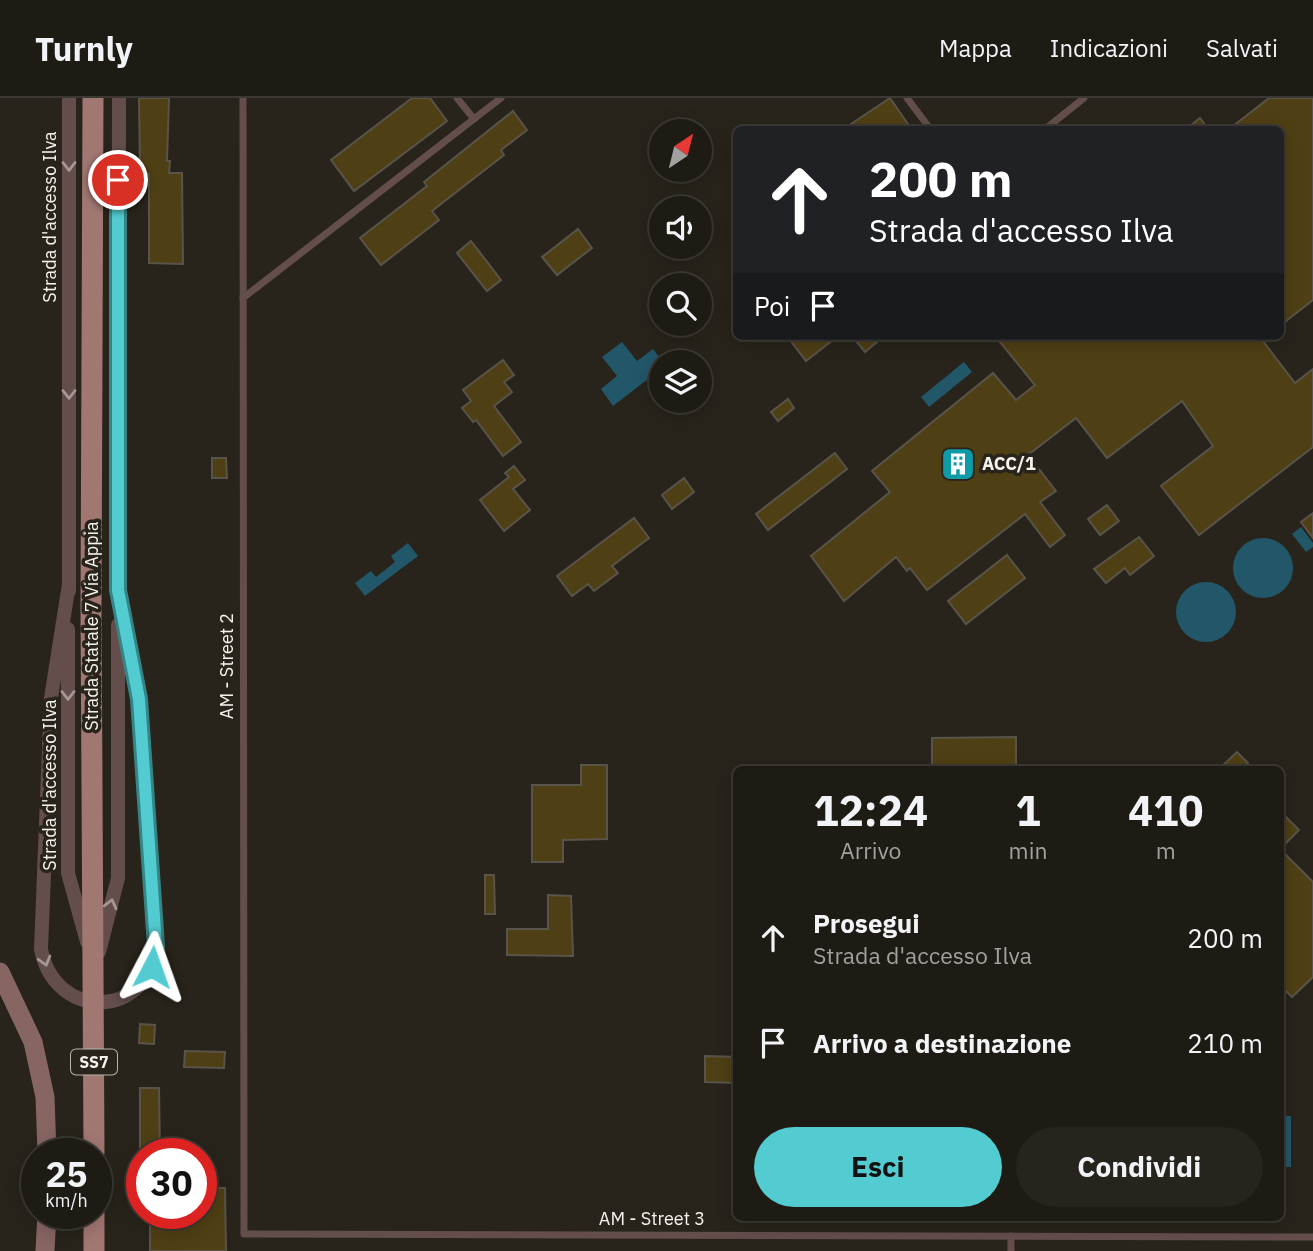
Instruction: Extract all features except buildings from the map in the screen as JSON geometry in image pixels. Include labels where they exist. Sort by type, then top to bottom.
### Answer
[{"type":"main road","name":"Strada Statale 7 Via Appia","points":[[93,98],[91,621],[94,1138]]},
{"type":"main road","points":[[94,1229],[94,1251]]},
{"type":"street","name":"Strada d'accesso Ilva","points":[[69,98],[68,873],[94,970]]},
{"type":"street","points":[[94,970],[118,878],[119,98]]},
{"type":"street","points":[[69,583],[51,698],[41,949],[47,971],[63,989],[82,999],[105,1001],[124,997],[139,986],[147,977],[155,957],[139,699],[118,590]]},
{"type":"street","points":[[0,972],[33,1042],[45,1097],[46,1138]]},
{"type":"street","points":[[45,1251],[46,1229]]},
{"type":"lane","name":"AM - Street 2","points":[[243,98],[244,1234]]},
{"type":"lane","points":[[457,98],[474,119]]},
{"type":"lane","points":[[243,298],[501,98]]},
{"type":"lane","points":[[907,98],[928,126]]},
{"type":"lane","points":[[1049,126],[1084,98]]},
{"type":"lane","name":"AM - Street 3","points":[[244,1234],[1313,1237]]},
{"type":"lane","points":[[1011,1236],[1011,1251]]},
{"type":"water","points":[[622,342],[637,361],[649,352],[649,378],[613,406],[601,389],[617,376],[602,357]]},
{"type":"water","points":[[964,362],[972,372],[929,407],[921,397]]},
{"type":"water","points":[[1301,527],[1313,543],[1313,547],[1306,552],[1292,534]]},
{"type":"water","points":[[1257,538],[1269,538],[1288,551],[1293,568],[1291,580],[1280,593],[1269,598],[1257,598],[1238,585],[1233,574],[1233,562],[1246,543]]},
{"type":"water","points":[[408,543],[418,556],[365,596],[355,583],[371,571],[376,577],[395,562],[391,556]]},
{"type":"water","points":[[1200,582],[1212,582],[1231,595],[1236,612],[1234,624],[1223,637],[1212,642],[1200,642],[1181,629],[1176,618],[1176,606],[1189,587]]},
{"type":"water","points":[[1284,1116],[1291,1116],[1291,1167],[1284,1167]]},
{"type":"place","name":"ACC/1","points":[[958,464]]},
{"type":"route","points":[[118,180],[118,590],[139,699],[156,946],[152,967]]}]
